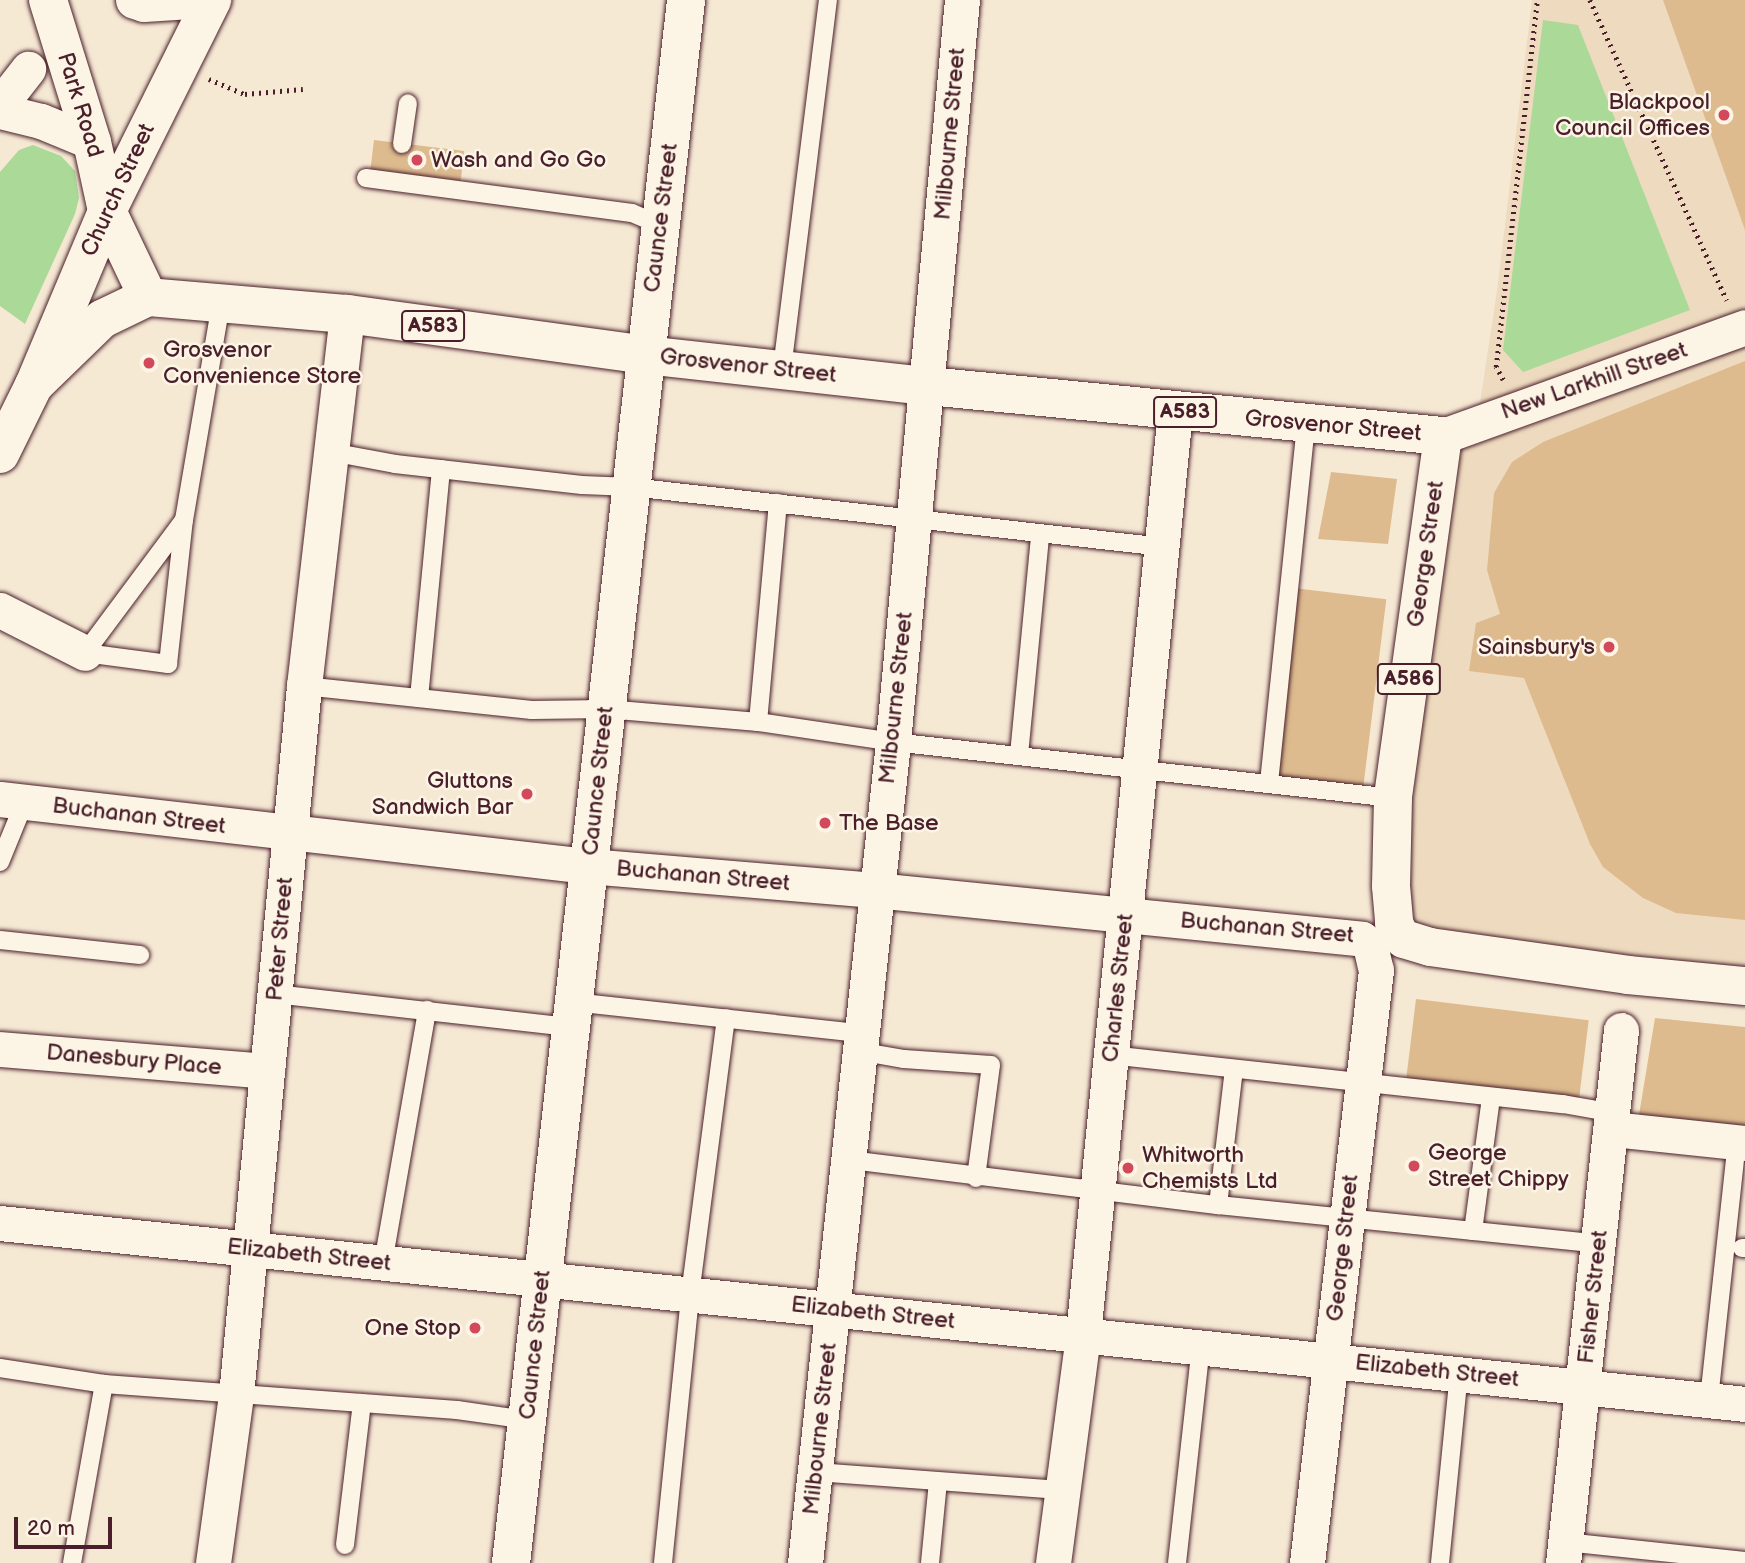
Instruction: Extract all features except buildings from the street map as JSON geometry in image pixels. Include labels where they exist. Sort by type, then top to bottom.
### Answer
[{"type":"main road","name":"Park Road","points":[[48,0],[92,142],[107,211]]},
{"type":"main road","points":[[135,0],[144,4],[191,0]]},
{"type":"main road","name":"Church Street","points":[[0,454],[34,385],[107,211],[212,0]]},
{"type":"main road","name":"Caunce Street","points":[[511,1563],[686,0]]},
{"type":"main road","points":[[107,211],[148,297]]},
{"type":"main road","name":"Church Street","points":[[34,385],[63,353],[102,318],[148,297]]},
{"type":"main road","name":"Grosvenor Street","points":[[148,297],[347,314],[645,355],[928,386],[1443,436]]},
{"type":"main road","name":"George Street","points":[[1382,923],[1393,798],[1443,436]]},
{"type":"main road","points":[[1382,923],[1404,939],[1430,947],[1628,975],[1745,986]]},
{"type":"street","name":"Milbourne Street","points":[[805,1563],[850,1160],[875,890],[893,742],[962,0]]},
{"type":"street","points":[[28,69],[0,108],[92,142]]},
{"type":"street","name":"Peter Street","points":[[213,1563],[236,1395],[304,686],[347,314]]},
{"type":"street","name":"New Larkhill Street","points":[[1443,436],[1743,328]]},
{"type":"street","name":"Charles Street","points":[[1053,1563],[1083,1335],[1175,411]]},
{"type":"street","points":[[0,610],[85,653]]},
{"type":"street","name":"Buchanan Street","points":[[12,800],[290,834],[589,866],[875,890],[1126,916],[1382,923]]},
{"type":"street","name":"George Street","points":[[1307,1563],[1376,970],[1370,944],[1382,923]]},
{"type":"street","name":"Fisher Street","points":[[1564,1552],[1621,1030]]},
{"type":"street","name":"Danesbury Place","points":[[0,1049],[267,1071]]},
{"type":"street","points":[[1613,1121],[1741,1143]]},
{"type":"street","name":"Elizabeth Street","points":[[0,1223],[1745,1404]]},
{"type":"lane","points":[[782,369],[828,0]]},
{"type":"lane","points":[[402,144],[408,103]]},
{"type":"lane","points":[[366,178],[632,213],[660,225]]},
{"type":"lane","points":[[184,520],[85,653],[168,664],[184,520],[221,303]]},
{"type":"lane","points":[[1269,783],[1306,424]]},
{"type":"lane","points":[[331,452],[441,469],[631,487],[1163,547]]},
{"type":"lane","points":[[419,698],[441,469]]},
{"type":"lane","points":[[758,722],[778,503]]},
{"type":"lane","points":[[1019,755],[1040,535]]},
{"type":"lane","points":[[304,686],[532,710],[606,709],[758,722],[893,742],[1393,798]]},
{"type":"lane","points":[[0,863],[12,800]]},
{"type":"lane","points":[[0,940],[140,955]]},
{"type":"lane","points":[[275,993],[427,1010],[726,1017],[859,1042],[904,1059],[991,1065],[976,1178]]},
{"type":"lane","points":[[383,1263],[427,1010]]},
{"type":"lane","points":[[663,1563],[690,1295],[726,1017]]},
{"type":"lane","points":[[1110,1055],[1491,1097],[1613,1121]]},
{"type":"lane","points":[[1218,1205],[1234,1069]]},
{"type":"lane","points":[[1473,1231],[1491,1097]]},
{"type":"lane","points":[[1709,1399],[1737,1217],[1741,1143]]},
{"type":"lane","points":[[850,1160],[1098,1192],[1599,1244]]},
{"type":"lane","points":[[1177,1563],[1201,1347]]},
{"type":"lane","points":[[0,1368],[104,1384],[457,1410],[527,1420]]},
{"type":"lane","points":[[1440,1563],[1460,1373]]},
{"type":"lane","points":[[72,1563],[104,1384]]},
{"type":"lane","points":[[345,1545],[362,1404]]},
{"type":"lane","points":[[815,1472],[1061,1490]]},
{"type":"lane","points":[[930,1563],[938,1482]]},
{"type":"lane","points":[[1564,1552],[1745,1561]]},
{"type":"path","points":[[1524,405],[1504,382],[1496,367],[1537,0]]},
{"type":"path","points":[[1590,0],[1743,328]]},
{"type":"path","points":[[178,64],[245,94],[303,89]]},
{"type":"shaded area","points":[[1532,0],[1745,0],[1745,986],[1430,947],[1391,886],[1443,436],[1477,422],[1497,291]]},
{"type":"green space","points":[[1543,20],[1578,25],[1690,310],[1523,372],[1503,350]]},
{"type":"green space","points":[[33,145],[61,156],[75,171],[79,198],[75,214],[25,324],[0,306],[0,172],[19,150]]},
{"type":"place","name":"Blackpool Council Offices","points":[[1724,115]]},
{"type":"place","name":"Wash and Go Go","points":[[417,160]]},
{"type":"place","name":"Grosvenor Convenience Store","points":[[149,363]]},
{"type":"place","name":"Sainsbury's","points":[[1609,647]]},
{"type":"place","name":"Gluttons Sandwich Bar","points":[[527,794]]},
{"type":"place","name":"The Base","points":[[825,823]]},
{"type":"place","name":"George Street Chippy","points":[[1414,1166]]},
{"type":"place","name":"Whitworth Chemists Ltd","points":[[1128,1168]]},
{"type":"place","name":"One Stop","points":[[475,1328]]}]
